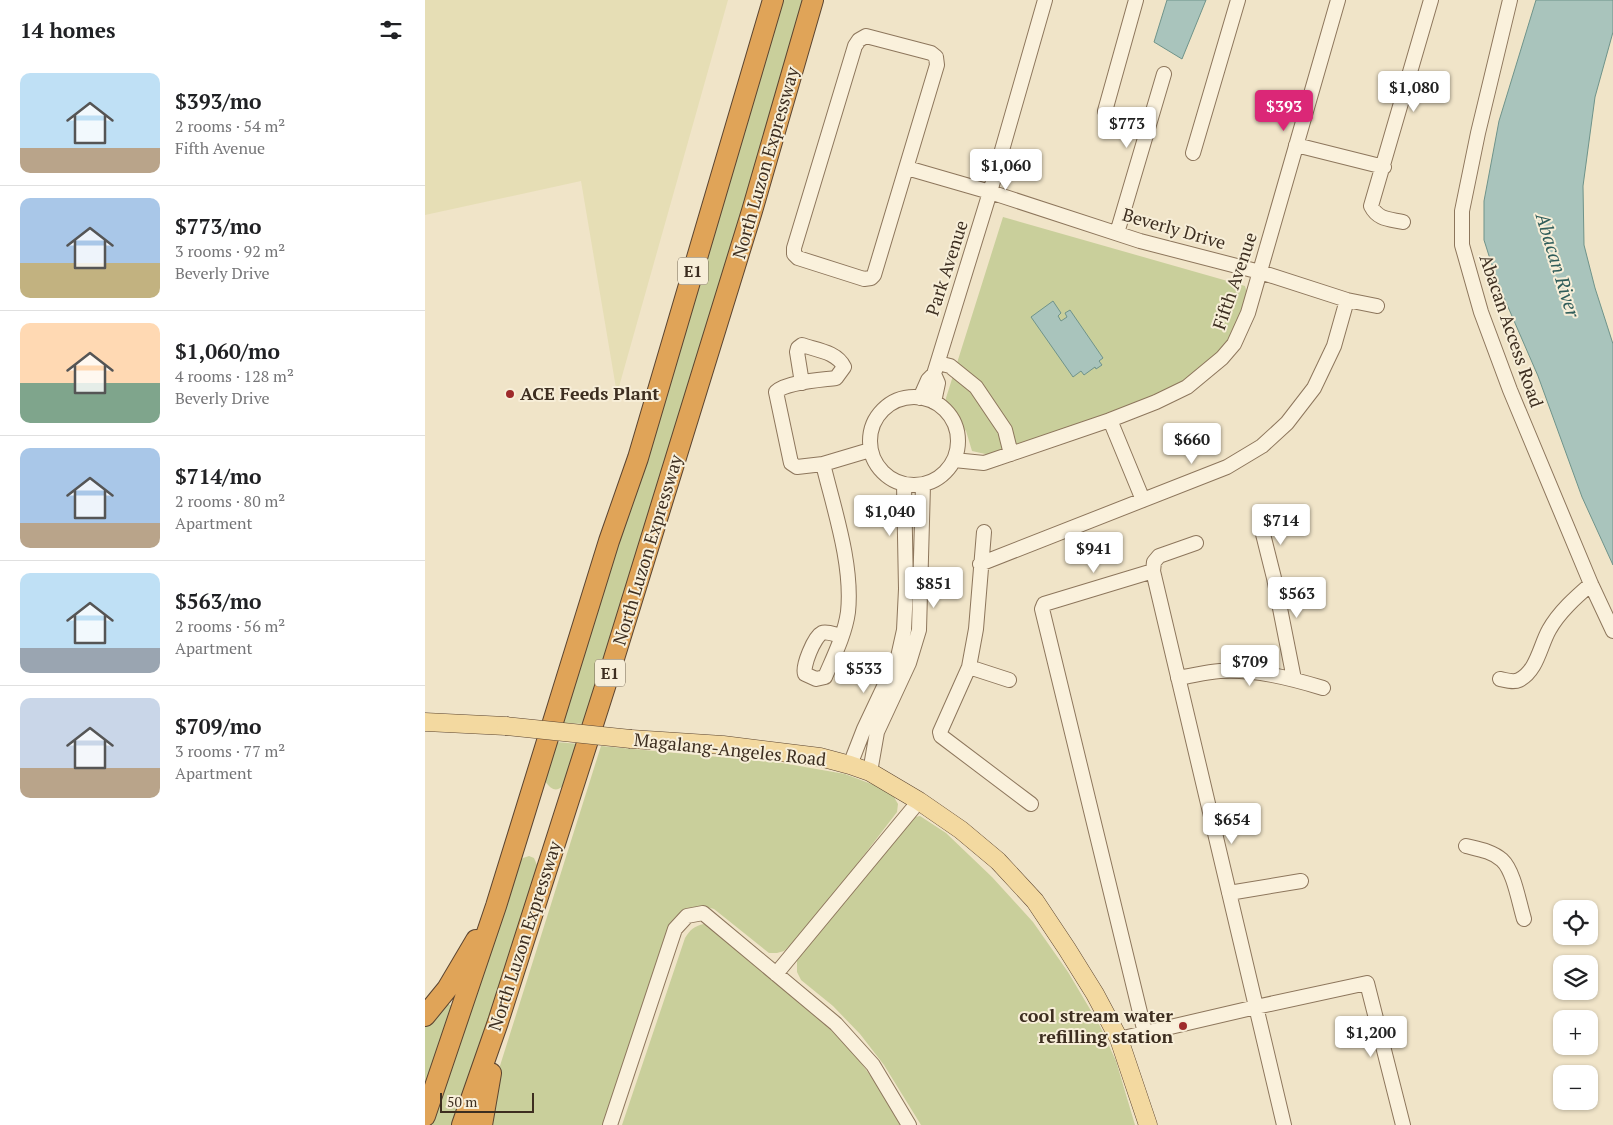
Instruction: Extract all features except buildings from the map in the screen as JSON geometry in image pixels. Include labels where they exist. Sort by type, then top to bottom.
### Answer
[{"type":"highway","name":"North Luzon Expressway","points":[[425,1116],[496,906],[609,540],[638,458],[773,0]]},
{"type":"highway","name":"North Luzon Expressway","points":[[462,1125],[498,1022],[615,655],[721,314],[813,0]]},
{"type":"highway","points":[[425,1016],[447,988],[496,906]]},
{"type":"highway","points":[[482,1125],[498,1022]]},
{"type":"main road","name":"Magalang-Angeles Road","points":[[425,722],[506,726],[733,747],[820,758],[870,772],[919,801],[961,830],[999,861],[1035,901],[1076,964],[1119,1039],[1148,1125]]},
{"type":"street","name":"Park Avenue","points":[[927,400],[928,380],[936,368],[991,192],[1045,0]]},
{"type":"street","points":[[1105,111],[1136,0]]},
{"type":"street","points":[[1193,153],[1238,0]]},
{"type":"street","name":"Fifth Avenue","points":[[956,454],[995,458],[1011,454],[1156,402],[1187,387],[1222,358],[1234,344],[1248,313],[1261,272],[1338,0]]},
{"type":"street","points":[[1403,222],[1380,217],[1371,206],[1384,167],[1431,0]]},
{"type":"street","name":"Abacan Access Road","points":[[1510,0],[1478,133],[1462,211],[1463,245],[1467,266],[1481,312],[1510,390],[1591,584],[1613,631]]},
{"type":"street","points":[[866,36],[931,53],[936,57],[937,64],[907,168],[874,275],[871,278],[864,279],[797,258],[794,254],[794,248],[855,46],[859,40],[866,36]]},
{"type":"street","points":[[1117,233],[1164,74]]},
{"type":"street","points":[[1296,145],[1384,167]]},
{"type":"street","name":"Beverly Drive","points":[[907,168],[991,192],[1140,241],[1261,272],[1347,300],[1377,306]]},
{"type":"street","points":[[980,564],[1227,467],[1262,446],[1287,422],[1314,388],[1334,346],[1347,300]]},
{"type":"street","points":[[936,368],[950,366],[976,388],[1005,430],[1011,454]]},
{"type":"street","points":[[802,383],[779,389],[776,392],[791,463],[797,466],[823,464],[870,450]]},
{"type":"street","points":[[901,399],[927,400],[950,416],[956,429],[956,454],[948,470],[937,479],[923,485],[903,484],[892,480],[882,472],[875,461],[870,450],[873,424],[889,404],[901,399]]},
{"type":"street","points":[[1110,420],[1143,500]]},
{"type":"street","points":[[823,464],[845,558],[849,588],[848,613],[842,636]]},
{"type":"street","points":[[850,765],[864,729],[898,657],[904,630],[903,484]]},
{"type":"street","points":[[870,772],[877,732],[909,663],[919,630],[923,485]]},
{"type":"street","points":[[984,532],[976,629],[969,668],[940,732],[941,736],[1031,804]]},
{"type":"street","points":[[1263,534],[1274,578],[1294,679]]},
{"type":"street","points":[[1196,543],[1159,556],[1154,562],[1153,571],[1285,1125]]},
{"type":"street","points":[[905,569],[920,568]]},
{"type":"street","points":[[1145,1033],[1042,610],[1044,604],[1153,571]]},
{"type":"street","points":[[1500,679],[1512,682],[1519,680],[1532,668],[1549,630],[1571,601],[1591,584]]},
{"type":"street","points":[[904,630],[919,630]]},
{"type":"street","points":[[969,668],[1009,680]]},
{"type":"street","points":[[1178,678],[1219,671],[1252,672],[1294,679],[1323,688]]},
{"type":"street","points":[[777,974],[919,801]]},
{"type":"street","points":[[1466,846],[1487,851],[1503,860],[1510,874],[1524,919]]},
{"type":"street","points":[[1229,893],[1301,881]]},
{"type":"street","points":[[610,1125],[675,930],[687,916],[703,913],[836,1024],[855,1043],[873,1066],[909,1125]]},
{"type":"street","points":[[1119,1039],[1256,1006],[1367,983],[1403,1125]]},
{"type":"shaded area","points":[[425,0],[728,0],[617,394],[581,181],[425,215]]},
{"type":"green space","points":[[780,0],[806,0],[586,724],[562,723]]},
{"type":"green space","points":[[1003,217],[1245,286],[1248,296],[1225,349],[1178,390],[994,456],[972,451],[966,431],[945,410],[946,398]]},
{"type":"green space","points":[[556,742],[579,744],[568,778],[558,789],[552,788],[545,781]]},
{"type":"green space","points":[[601,746],[782,763],[845,774],[874,785],[894,797],[898,804],[897,812],[805,932],[784,951],[769,953],[714,909],[706,907],[685,913],[604,1125],[485,1125],[492,1091]]},
{"type":"green space","points":[[920,816],[946,833],[992,877],[1033,922],[1068,972],[1100,1026],[1116,1061],[1135,1125],[921,1125],[884,1065],[860,1034],[833,1006],[801,980],[797,972],[797,961],[800,952],[915,817]]},
{"type":"green space","points":[[529,856],[534,858],[537,872],[454,1125],[431,1125],[518,863],[523,858]]},
{"type":"green space","points":[[704,924],[713,927],[801,1001],[850,1048],[884,1094],[900,1125],[622,1125],[685,938],[693,929]]},
{"type":"green space","points":[[445,1002],[452,1006],[425,1083],[425,1027]]},
{"type":"water","points":[[1167,0],[1206,0],[1182,59],[1154,42]]},
{"type":"water","name":"Abacan River","points":[[1536,0],[1613,0],[1613,32],[1595,97],[1583,186],[1584,245],[1595,288],[1613,344],[1613,565],[1582,497],[1538,376],[1498,284],[1484,240],[1484,201],[1499,121]]},
{"type":"water","points":[[1053,301],[1061,313],[1058,316],[1061,321],[1067,317],[1065,313],[1070,310],[1103,358],[1099,361],[1102,365],[1096,369],[1095,367],[1084,375],[1081,371],[1073,377],[1031,317]]},
{"type":"place","name":"ACE Feeds Plant","points":[[510,394]]},
{"type":"place","name":"cool stream water refilling station","points":[[1183,1026]]}]
